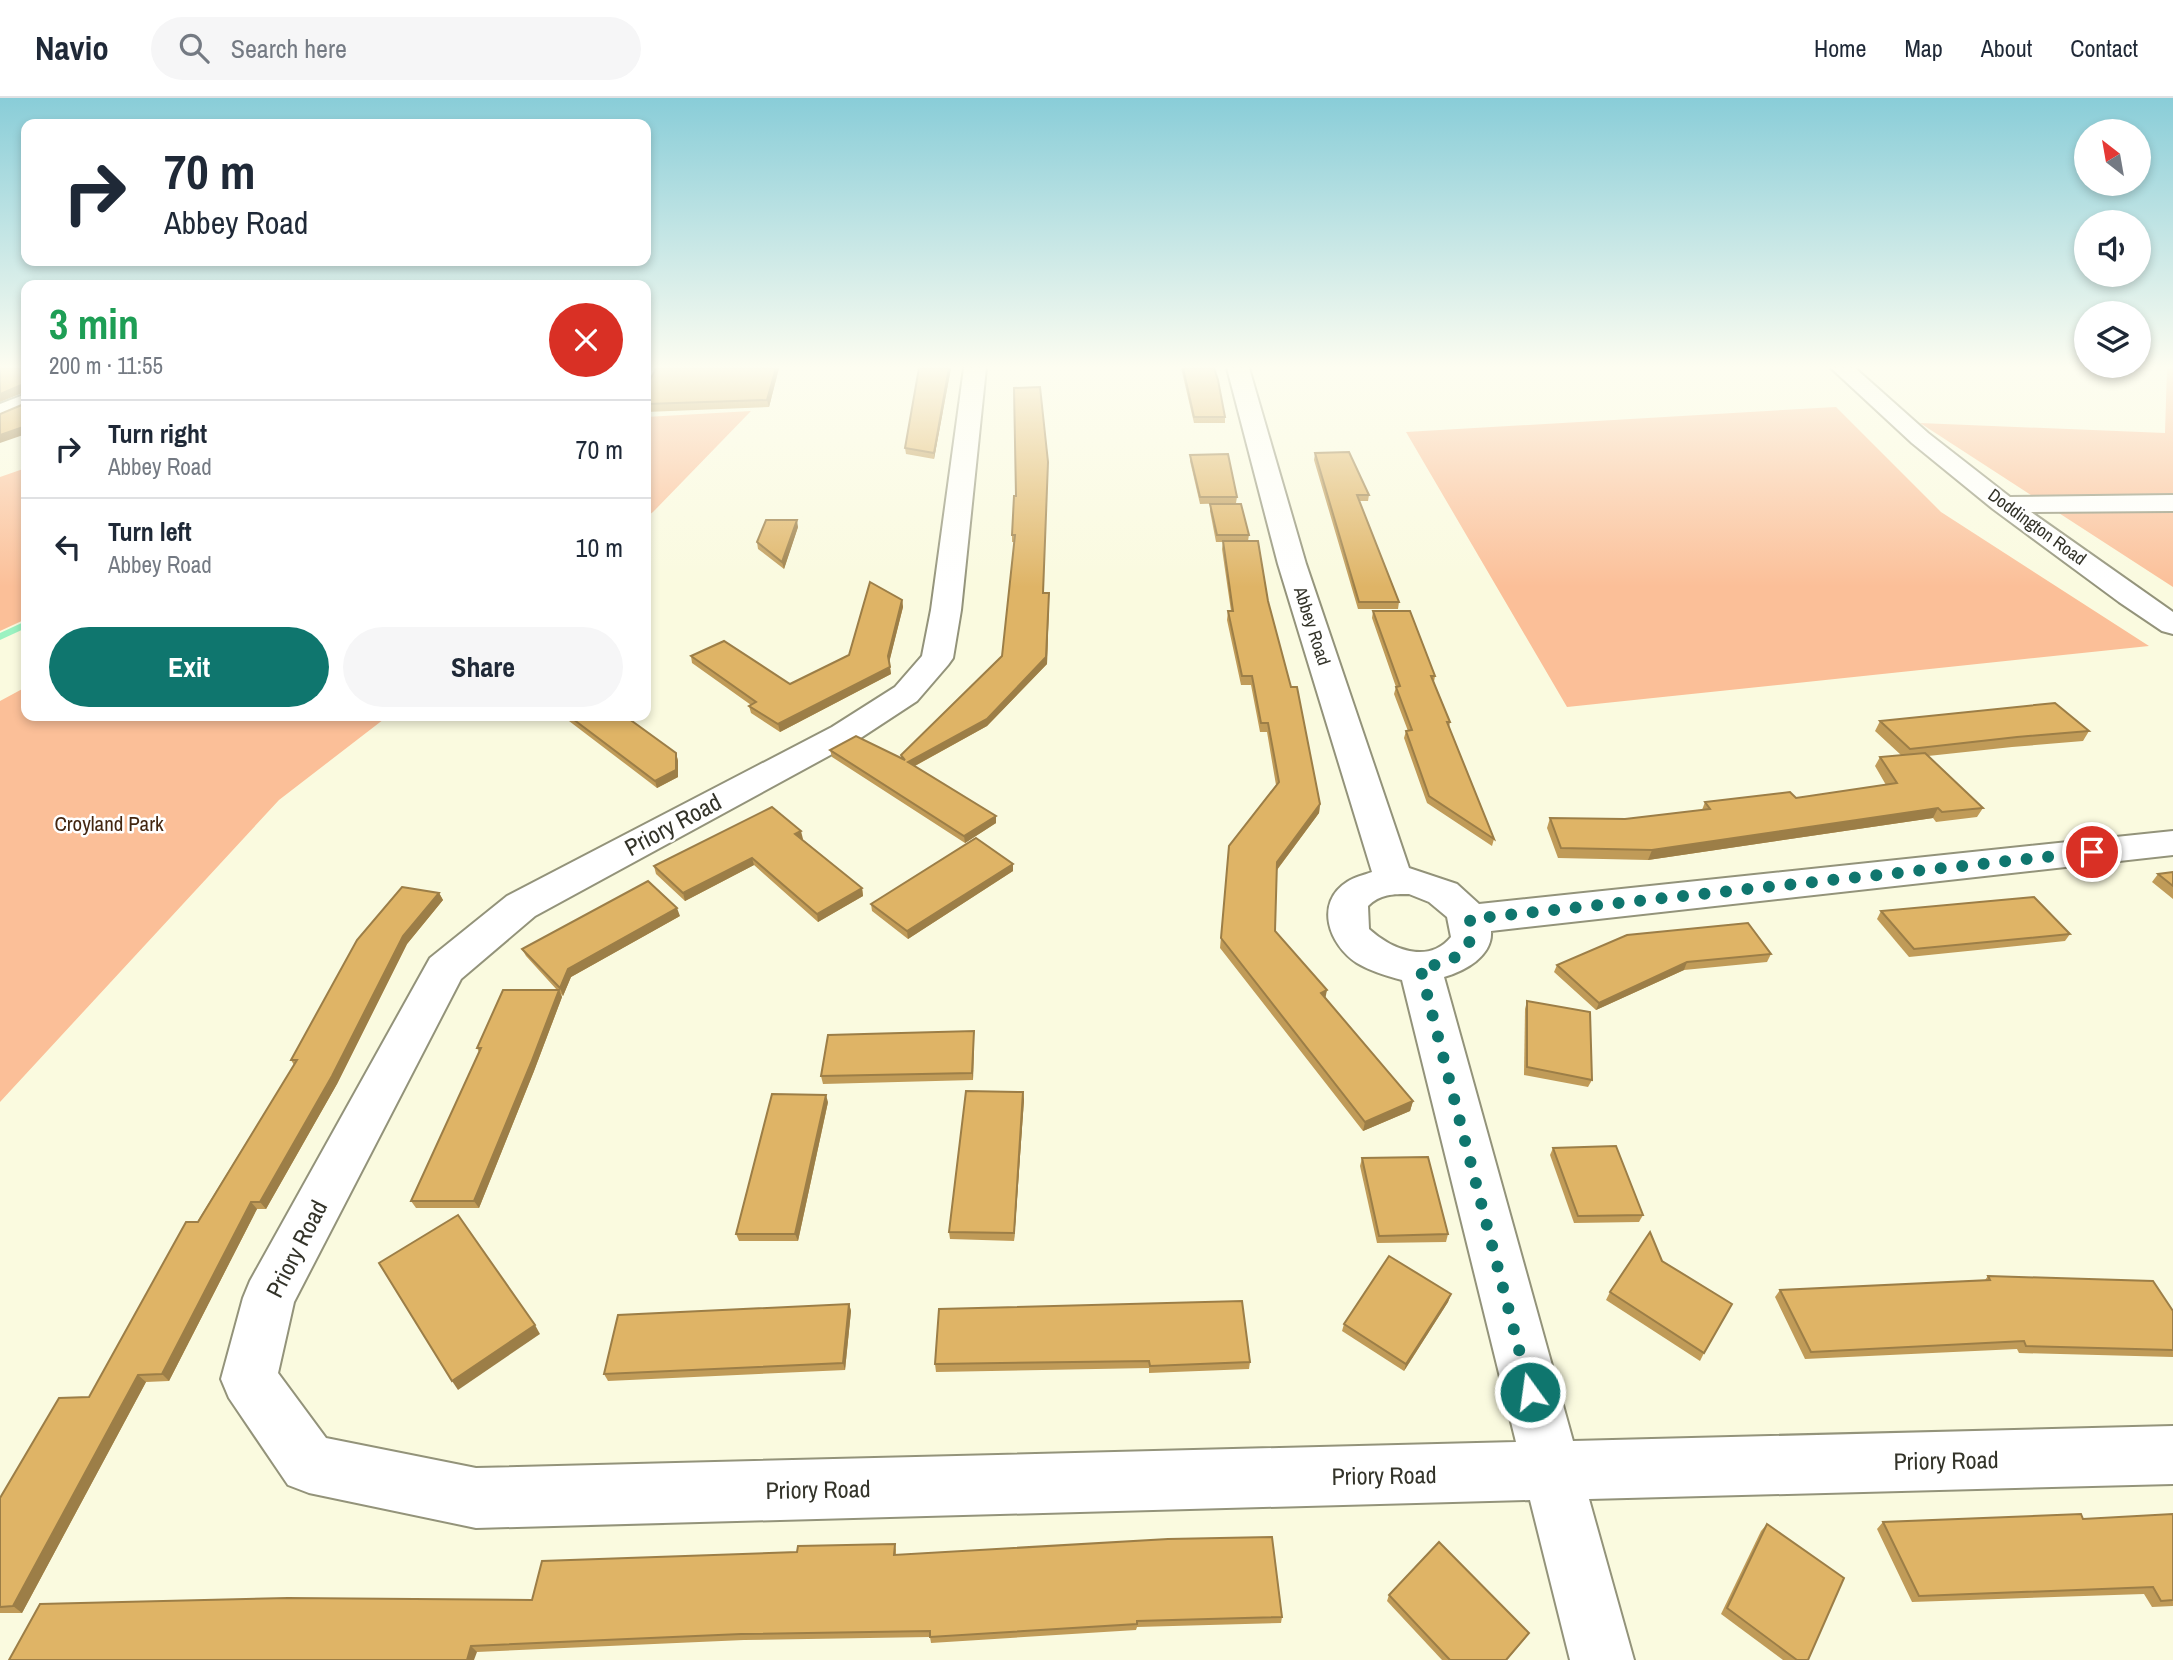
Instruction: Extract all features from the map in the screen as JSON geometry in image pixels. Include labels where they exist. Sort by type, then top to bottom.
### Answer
[{"type":"street","name":"Priory Road","points":[[966,441],[946,610],[937,658],[906,694],[844,734],[520,906],[444,970],[269,1298],[249,1379],[309,1464],[476,1498],[2173,1455]]},
{"type":"street","name":"Abbey Road","points":[[1258,441],[1292,564],[1394,881]]},
{"type":"street","name":"Doddington Road","points":[[1924,441],[2005,505],[2173,625]]},
{"type":"street","points":[[2005,505],[2173,503]]},
{"type":"street","points":[[1470,919],[2173,843]]},
{"type":"street","points":[[1394,881],[1409,881],[1440,890],[1452,898],[1470,919],[1471,939],[1459,956],[1435,965],[1420,967],[1379,957],[1358,942],[1347,924],[1348,905],[1360,891],[1381,882],[1394,881]]},
{"type":"street","points":[[1420,967],[1550,1472],[1602,1660]]},
{"type":"green space","points":[[651,441],[722,441],[651,513]]},
{"type":"green space","points":[[1411,441],[1870,441],[1941,512],[2149,646],[1567,707]]},
{"type":"green space","points":[[1948,441],[2173,441],[2173,587]]},
{"type":"green space","points":[[21,470],[21,621],[0,631],[0,477]]},
{"type":"green space","name":"Croyland Park","points":[[21,690],[21,721],[382,721],[279,800],[0,1102],[0,701]]},
{"type":"building","points":[[906,441],[936,441],[934,453],[905,448]]},
{"type":"building","points":[[1015,441],[1046,441],[1048,462],[1043,593],[1049,593],[1046,657],[987,719],[908,762],[996,816],[964,836],[830,750],[856,736],[905,760],[901,755],[1002,656],[1015,535],[1012,535],[1016,496]]},
{"type":"building","points":[[1349,452],[1369,495],[1357,495],[1399,602],[1359,602],[1315,453]]},
{"type":"building","points":[[1228,454],[1237,497],[1200,497],[1190,455]]},
{"type":"building","points":[[1210,504],[1241,504],[1249,535],[1217,535]]},
{"type":"building","points":[[766,520],[797,520],[782,562],[757,542]]},
{"type":"building","points":[[1223,541],[1258,541],[1268,601],[1291,687],[1297,687],[1320,804],[1277,862],[1275,931],[1327,990],[1321,993],[1413,1101],[1365,1122],[1221,938],[1229,846],[1279,782],[1268,723],[1261,723],[1252,676],[1242,676],[1228,611],[1233,611]]},
{"type":"building","points":[[870,582],[902,600],[888,656],[890,667],[778,724],[749,706],[756,702],[691,656],[724,641],[790,684],[849,655]]},
{"type":"building","points":[[1373,611],[1410,611],[1435,676],[1431,676],[1450,722],[1447,722],[1494,839],[1429,796],[1406,731],[1412,730],[1396,687],[1400,686]]},
{"type":"building","points":[[2055,703],[2089,731],[1910,749],[1880,721]]},
{"type":"building","points":[[576,721],[632,721],[676,753],[676,770],[655,781]]},
{"type":"building","points":[[1925,753],[1983,808],[1942,812],[1938,808],[1652,850],[1561,848],[1550,818],[1625,819],[1710,809],[1705,802],[1790,792],[1796,798],[1897,783],[1880,757]]},
{"type":"building","points":[[772,807],[801,831],[795,834],[862,888],[817,914],[752,858],[683,893],[654,866]]},
{"type":"building","points":[[976,838],[1013,864],[907,931],[871,904]]},
{"type":"building","points":[[2173,872],[2173,886],[2158,874]]},
{"type":"building","points":[[648,881],[677,908],[568,969],[560,988],[522,949]]},
{"type":"building","points":[[402,887],[439,893],[403,936],[332,1076],[260,1202],[251,1202],[162,1374],[138,1375],[13,1606],[0,1607],[0,1498],[59,1398],[89,1397],[186,1222],[198,1222],[297,1060],[291,1060],[357,940]]},
{"type":"building","points":[[2034,897],[2070,934],[1914,949],[1881,911]]},
{"type":"building","points":[[1748,923],[1771,954],[1687,962],[1599,1003],[1557,965],[1627,935]]},
{"type":"building","points":[[503,990],[559,990],[474,1201],[411,1201],[481,1048],[477,1048]]},
{"type":"building","points":[[1527,1001],[1590,1012],[1592,1080],[1527,1067]]},
{"type":"building","points":[[974,1031],[972,1073],[821,1076],[828,1035]]},
{"type":"building","points":[[966,1091],[1023,1092],[1014,1233],[949,1232]]},
{"type":"building","points":[[772,1094],[826,1095],[795,1234],[736,1234]]},
{"type":"building","points":[[1616,1146],[1643,1215],[1578,1216],[1553,1148]]},
{"type":"building","points":[[1428,1157],[1448,1234],[1379,1236],[1362,1158]]},
{"type":"building","points":[[458,1215],[535,1325],[452,1381],[379,1263]]},
{"type":"building","points":[[1650,1232],[1662,1261],[1732,1304],[1704,1353],[1610,1292]]},
{"type":"building","points":[[1389,1256],[1451,1294],[1406,1364],[1344,1324]]},
{"type":"building","points":[[1988,1276],[2153,1281],[2173,1311],[2173,1350],[2026,1346],[2024,1341],[1811,1352],[1780,1290],[1990,1280]]},
{"type":"building","points":[[1242,1301],[1250,1362],[1150,1366],[1149,1361],[935,1364],[939,1309]]},
{"type":"building","points":[[849,1304],[843,1363],[604,1374],[618,1315]]},
{"type":"building","points":[[2081,1514],[2083,1519],[2173,1514],[2173,1600],[2161,1601],[2153,1587],[1919,1596],[1883,1522]]},
{"type":"building","points":[[1767,1524],[1844,1578],[1808,1660],[1797,1660],[1727,1608]]},
{"type":"building","points":[[1272,1537],[1282,1617],[1137,1621],[1137,1624],[930,1637],[930,1631],[741,1634],[471,1646],[467,1660],[9,1660],[40,1604],[288,1598],[532,1600],[542,1561],[797,1552],[798,1546],[895,1544],[894,1555],[1168,1539]]},
{"type":"building","points":[[1439,1542],[1529,1633],[1506,1660],[1450,1660],[1389,1595]]},
{"type":"waterway","points":[[0,637],[21,626]]},
{"type":"route","points":[[1530,1392],[1420,967],[1448,962],[1459,956],[1471,939],[1470,919],[2092,852]]}]
